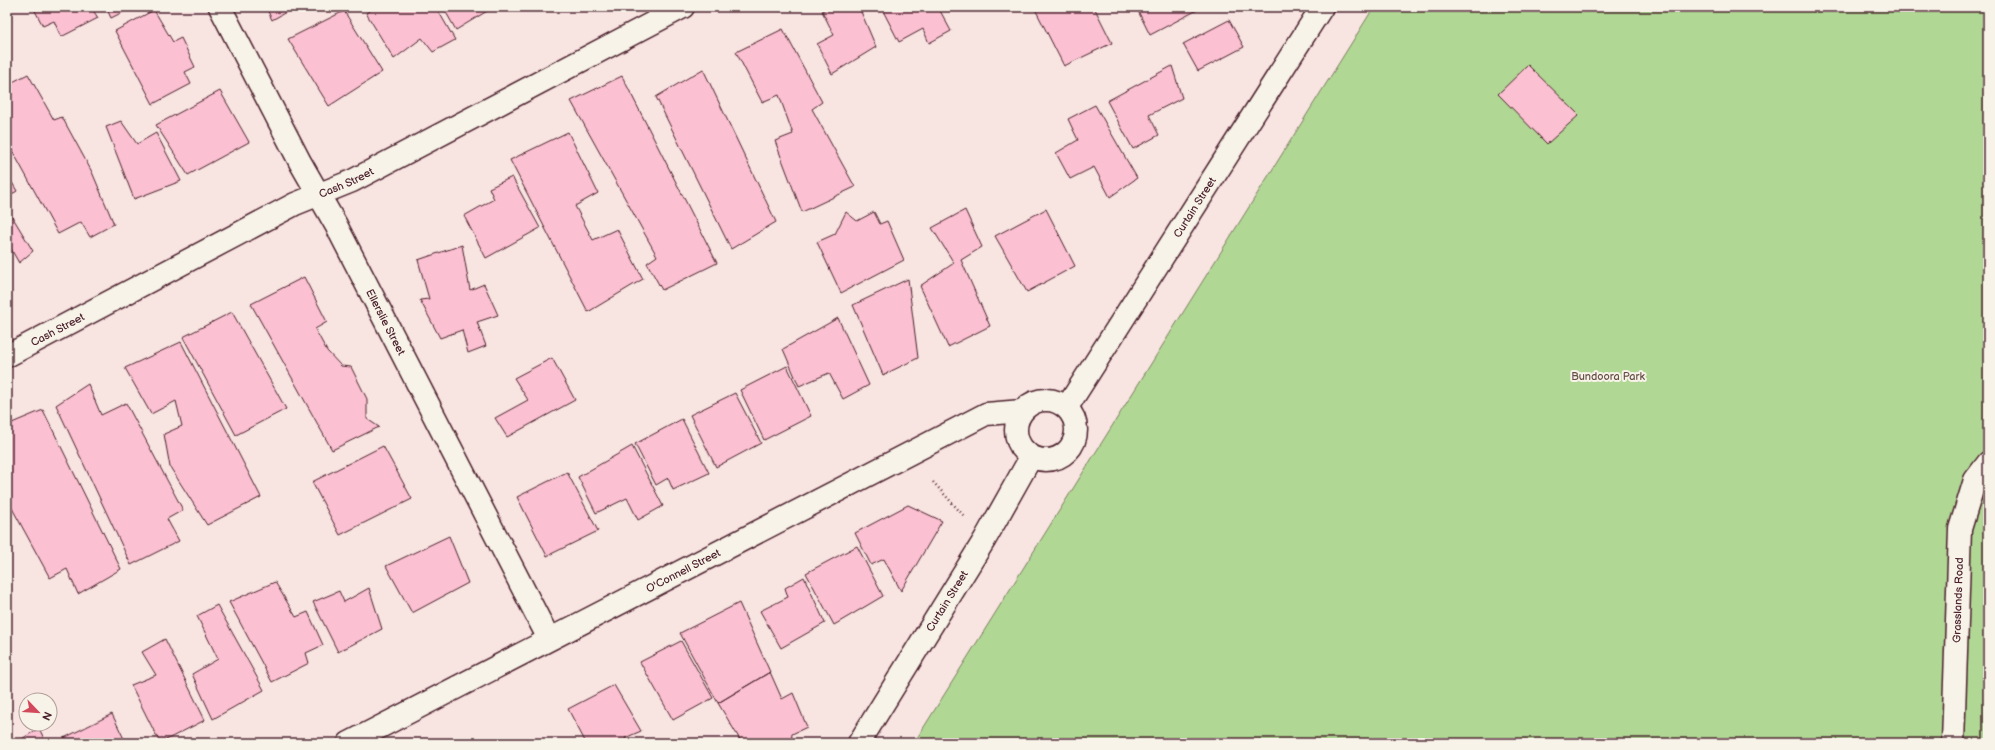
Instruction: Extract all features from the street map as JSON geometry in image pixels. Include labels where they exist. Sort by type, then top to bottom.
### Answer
[{"type":"street","name":"Ellerslie Street","points":[[220,7],[336,226],[548,639]]},
{"type":"street","name":"Cash Street","points":[[7,356],[295,204],[352,181],[683,7]]},
{"type":"street","name":"Curtain Street","points":[[1067,407],[1322,7]]},
{"type":"street","points":[[1044,400],[1056,401],[1067,407],[1074,416],[1077,427],[1076,438],[1071,448],[1064,456],[1053,460],[1042,461],[1031,457],[1022,449],[1016,437],[1017,423],[1022,411],[1032,403],[1044,400]]},
{"type":"street","name":"O'Connell Street","points":[[349,743],[986,414],[1022,411]]},
{"type":"street","name":"Curtain Street","points":[[859,743],[985,539],[1031,457]]},
{"type":"street","name":"Grasslands Road","points":[[1953,743],[1960,528],[1975,480],[1988,463]]},
{"type":"path","points":[[933,482],[965,517]]},
{"type":"green space","name":"Bundoora Park","points":[[1374,7],[1988,7],[1988,743],[914,743]]},
{"type":"building","points":[[33,7],[91,7],[98,18],[61,37],[54,21],[43,26]]},
{"type":"building","points":[[106,7],[133,7],[111,18]]},
{"type":"building","points":[[266,7],[295,7],[272,20]]},
{"type":"building","points":[[376,7],[436,7],[455,40],[433,52],[422,38],[394,59],[366,13]]},
{"type":"building","points":[[443,7],[491,7],[492,8],[456,30]]},
{"type":"building","points":[[830,7],[859,7],[876,47],[832,74],[817,44],[834,35],[822,11]]},
{"type":"building","points":[[881,7],[938,7],[951,31],[929,43],[923,29],[899,42]]},
{"type":"building","points":[[1034,7],[1094,7],[1112,43],[1064,66]]},
{"type":"building","points":[[1136,7],[1203,7],[1150,35]]},
{"type":"building","points":[[154,10],[173,42],[181,38],[195,67],[185,72],[191,84],[153,104],[115,31]]},
{"type":"building","points":[[344,11],[382,72],[329,106],[288,39]]},
{"type":"building","points":[[1229,20],[1244,47],[1198,71],[1183,44]]},
{"type":"building","points":[[783,29],[822,102],[812,109],[855,187],[802,212],[775,141],[793,134],[779,95],[762,102],[736,52]]},
{"type":"building","points":[[1528,65],[1579,115],[1547,144],[1498,94]]},
{"type":"building","points":[[1172,66],[1182,98],[1149,115],[1159,135],[1133,149],[1107,101]]},
{"type":"building","points":[[703,69],[776,222],[731,249],[656,97]]},
{"type":"building","points":[[28,74],[54,120],[62,117],[92,172],[114,224],[90,237],[81,222],[58,234],[7,141],[7,85]]},
{"type":"building","points":[[622,76],[717,263],[662,290],[647,263],[657,256],[571,101]]},
{"type":"building","points":[[220,91],[249,142],[188,175],[156,125]]},
{"type":"building","points":[[1095,105],[1137,178],[1110,197],[1094,167],[1070,179],[1056,153],[1078,140],[1068,119]]},
{"type":"building","points":[[121,121],[137,144],[156,133],[181,181],[134,199],[106,127]]},
{"type":"building","points":[[568,132],[598,193],[575,206],[593,240],[617,229],[643,279],[588,312],[510,160]]},
{"type":"building","points":[[7,174],[17,191],[7,197]]},
{"type":"building","points":[[512,177],[540,228],[486,258],[464,216],[494,199],[489,188]]},
{"type":"building","points":[[7,208],[33,251],[19,263],[7,242]]},
{"type":"building","points":[[1046,209],[1075,266],[1027,292],[995,236]]},
{"type":"building","points":[[965,210],[982,247],[961,260],[990,326],[948,347],[920,286],[954,263],[932,228]]},
{"type":"building","points":[[846,212],[857,221],[874,212],[880,224],[887,221],[904,260],[841,293],[817,242],[835,234]]},
{"type":"building","points":[[462,245],[470,290],[484,284],[498,315],[477,322],[486,346],[468,353],[462,330],[440,338],[420,300],[429,299],[418,260]]},
{"type":"building","points":[[304,277],[327,322],[315,329],[327,351],[341,366],[351,367],[367,399],[367,419],[379,427],[332,450],[251,304]]},
{"type":"building","points":[[908,279],[918,358],[883,375],[853,305]]},
{"type":"building","points":[[232,312],[286,409],[236,435],[183,337]]},
{"type":"building","points":[[838,318],[869,385],[843,399],[829,373],[799,386],[783,349]]},
{"type":"building","points":[[181,342],[261,497],[207,525],[170,467],[164,434],[182,426],[176,401],[151,414],[125,368]]},
{"type":"building","points":[[552,358],[575,400],[507,437],[495,418],[528,400],[514,378]]},
{"type":"building","points":[[787,366],[811,416],[764,440],[740,390]]},
{"type":"building","points":[[88,384],[101,415],[126,403],[183,510],[167,519],[179,541],[131,565],[56,405]]},
{"type":"building","points":[[735,393],[761,443],[716,467],[690,415]]},
{"type":"building","points":[[43,410],[121,569],[78,594],[67,569],[50,578],[7,499],[7,425]]},
{"type":"building","points":[[682,419],[709,473],[673,490],[668,478],[656,485],[635,444]]},
{"type":"building","points":[[383,446],[412,499],[340,535],[312,482]]},
{"type":"building","points":[[632,446],[663,506],[638,520],[627,498],[596,513],[578,477]]},
{"type":"building","points":[[567,472],[598,531],[547,556],[517,497]]},
{"type":"building","points":[[908,505],[942,521],[901,591],[884,559],[871,565],[855,533]]},
{"type":"building","points":[[449,536],[468,583],[412,613],[386,566]]},
{"type":"building","points":[[857,546],[883,596],[834,625],[806,573]]},
{"type":"building","points":[[804,577],[825,623],[781,648],[760,611],[788,597],[785,588]]},
{"type":"building","points":[[275,582],[296,617],[308,612],[323,645],[306,653],[309,663],[272,682],[229,602]]},
{"type":"building","points":[[369,588],[382,629],[338,652],[313,602],[339,591],[344,602]]},
{"type":"building","points":[[739,603],[770,672],[718,703],[680,633]]},
{"type":"building","points":[[217,605],[264,690],[213,719],[192,674],[218,659],[197,616]]},
{"type":"building","points":[[165,639],[205,720],[160,743],[131,685],[156,675],[142,652]]},
{"type":"building","points":[[681,641],[713,698],[673,720],[640,662]]},
{"type":"building","points":[[770,672],[782,699],[793,693],[807,727],[792,734],[791,743],[742,743],[718,703]]},
{"type":"building","points":[[614,685],[641,731],[625,738],[627,743],[586,743],[568,709]]},
{"type":"building","points":[[112,714],[126,743],[67,743],[64,738]]},
{"type":"building","points":[[33,732],[41,732],[46,743],[18,743],[17,742]]}]
